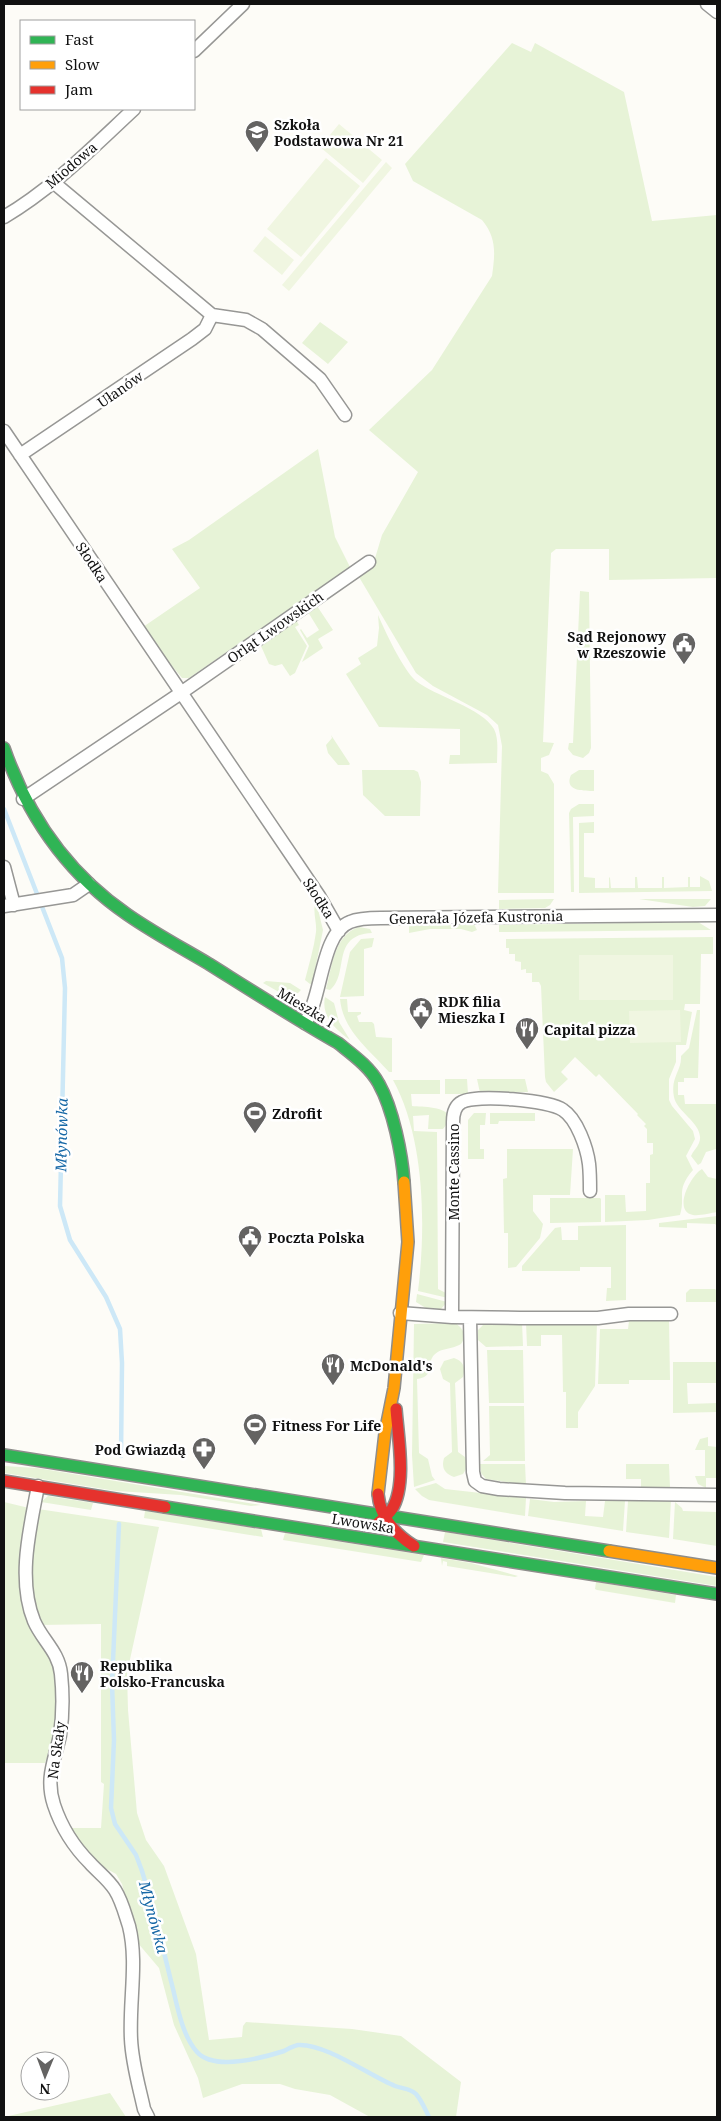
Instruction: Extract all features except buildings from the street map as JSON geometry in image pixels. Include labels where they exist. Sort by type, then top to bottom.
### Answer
[{"type":"main road","name":"Mieszka I","points":[[4,748],[23,799],[50,840],[89,884],[124,913],[338,1043],[361,1061],[379,1083],[392,1114],[404,1178],[408,1212],[408,1242],[394,1388],[385,1433],[378,1489],[385,1517],[396,1533],[414,1546]]},
{"type":"main road","name":"Mieszka I","points":[[385,1517],[394,1506],[398,1488],[398,1434],[394,1388]]},
{"type":"main road","name":"Lwowska","points":[[4,1455],[385,1517],[717,1568]]},
{"type":"main road","name":"Lwowska","points":[[4,1481],[717,1594]]},
{"type":"main road","name":"Mieszka I","points":[[398,1488],[408,1506],[436,1524]]},
{"type":"main road","points":[[346,1510],[369,1498],[378,1489]]},
{"type":"main road","points":[[350,1536],[376,1525],[385,1517]]},
{"type":"street","points":[[195,50],[243,4]]},
{"type":"street","points":[[707,4],[717,12]]},
{"type":"street","name":"Miodowa","points":[[4,217],[23,206],[53,182],[133,110]]},
{"type":"street","points":[[53,182],[212,315],[246,320],[262,329],[320,380],[345,415]]},
{"type":"street","name":"Ułanów","points":[[20,455],[192,339],[205,329],[212,315]]},
{"type":"street","name":"Słodka","points":[[4,431],[319,896],[339,930]]},
{"type":"street","name":"Orląt Lwowskich","points":[[181,692],[369,562]]},
{"type":"street","points":[[23,799],[181,692]]},
{"type":"street","points":[[4,868],[15,905],[73,896],[89,884]]},
{"type":"street","name":"Generała Józefa Kustronia","points":[[339,930],[350,922],[373,918],[717,914]]},
{"type":"street","points":[[305,1023],[314,1005],[327,952],[339,930]]},
{"type":"street","name":"Monte Cassino","points":[[452,1318],[453,1113],[461,1102],[472,1099],[530,1100],[549,1103],[563,1109],[571,1118],[587,1155],[590,1191]]},
{"type":"street","points":[[400,1313],[452,1318],[598,1318],[629,1314],[671,1314]]},
{"type":"street","points":[[470,1318],[473,1472],[476,1480],[482,1486],[527,1492],[717,1495]]},
{"type":"street","name":"Na Skały","points":[[38,1486],[28,1548],[26,1580],[34,1620],[56,1656],[61,1673],[61,1721],[58,1744],[51,1768],[54,1805],[72,1842],[110,1882],[124,1910],[133,1950],[131,2015],[133,2056],[144,2109],[148,2117]]},
{"type":"green space","points":[[512,43],[531,52],[535,43],[624,92],[652,221],[717,215],[717,578],[609,580],[609,549],[556,549],[551,553],[543,742],[554,743],[549,755],[541,758],[541,771],[548,774],[554,784],[554,893],[498,893],[502,746],[498,725],[487,715],[433,686],[416,673],[359,577],[373,565],[382,535],[418,472],[369,430],[432,370],[492,276],[493,268],[493,240],[482,220],[413,181],[405,164]]},
{"type":"green space","points":[[339,124],[382,160],[363,183],[320,147]]},
{"type":"green space","points":[[326,158],[360,186],[301,257],[267,229]]},
{"type":"green space","points":[[386,162],[392,168],[289,291],[282,285]]},
{"type":"green space","points":[[265,236],[294,260],[282,275],[253,251]]},
{"type":"green space","points":[[320,322],[348,342],[328,364],[302,343]]},
{"type":"green space","points":[[318,449],[335,537],[350,567],[189,678],[182,678],[157,648],[143,627],[200,588],[172,549],[189,540]]},
{"type":"green space","points":[[580,591],[589,592],[591,748],[589,753],[583,758],[573,755],[568,749],[569,743],[573,743]]},
{"type":"green space","points":[[317,606],[333,630],[318,639],[323,648],[302,662],[309,646],[300,630],[307,638],[319,630],[308,612]]},
{"type":"green space","points":[[378,615],[400,660],[416,681],[479,715],[494,729],[497,741],[497,763],[449,764],[450,755],[460,755],[460,729],[379,727],[346,674],[361,664],[358,658],[377,646]]},
{"type":"green space","points":[[296,620],[299,625],[295,627],[307,646],[295,673],[290,676],[282,664],[275,666],[269,664],[261,646]]},
{"type":"green space","points":[[331,735],[349,765],[338,765],[328,753],[326,745],[332,738]]},
{"type":"green space","points":[[362,770],[414,770],[418,772],[421,782],[420,816],[385,816],[363,795]]},
{"type":"green space","points":[[579,770],[594,770],[594,791],[584,791],[572,787],[569,780],[571,775]]},
{"type":"green space","points":[[579,804],[594,804],[594,816],[573,817],[574,892],[571,892],[569,813],[571,809]]},
{"type":"green space","points":[[594,822],[594,833],[584,833],[584,877],[595,878],[595,888],[609,888],[609,877],[611,888],[635,888],[635,877],[637,877],[638,888],[662,888],[662,877],[664,877],[664,888],[688,887],[688,877],[690,877],[690,887],[700,887],[700,876],[709,881],[712,891],[579,893],[579,823]]},
{"type":"green space","points":[[554,899],[545,908],[499,909],[499,900]]},
{"type":"green space","points":[[639,899],[711,899],[705,906],[693,907]]},
{"type":"green space","points":[[316,901],[323,930],[312,985],[305,980],[316,932],[314,909]]},
{"type":"green space","points":[[698,922],[711,930],[499,932],[499,925]]},
{"type":"green space","points":[[474,924],[477,930],[472,932],[461,929],[430,929],[409,933],[409,925]]},
{"type":"green space","points":[[359,927],[370,929],[372,933],[359,935],[351,941],[343,956],[336,983],[330,990],[326,989],[332,962],[339,944],[351,931]]},
{"type":"green space","points":[[713,937],[713,954],[701,954],[700,1004],[685,1004],[684,1010],[692,1012],[686,1045],[676,1045],[676,1062],[669,1079],[669,1100],[693,1131],[695,1139],[686,1156],[693,1170],[684,1183],[680,1215],[648,1220],[605,1222],[605,1195],[625,1195],[626,1212],[646,1211],[646,1183],[650,1183],[650,1155],[653,1154],[653,1143],[647,1143],[647,1129],[644,1126],[646,1124],[638,1114],[599,1074],[596,1077],[575,1057],[561,1072],[568,1079],[554,1092],[546,1082],[541,986],[539,982],[532,982],[532,973],[526,973],[526,969],[521,970],[521,962],[515,961],[515,954],[509,954],[509,948],[506,948],[506,939]]},
{"type":"green space","points":[[374,938],[372,947],[364,949],[364,996],[340,997],[350,952],[361,939]]},
{"type":"green space","points":[[579,955],[673,955],[673,1000],[579,1000]]},
{"type":"green space","points":[[266,981],[290,983],[301,990],[298,993],[286,996],[263,983]]},
{"type":"green space","points":[[325,997],[334,1003],[339,1022],[350,1040],[330,1022],[325,1010]]},
{"type":"green space","points":[[340,999],[347,999],[348,1012],[361,1012],[357,1016],[359,1022],[372,1022],[374,1024],[376,1037],[392,1038],[392,1072],[389,1072],[358,1039],[346,1021]]},
{"type":"green space","points":[[680,1010],[681,1042],[630,1043],[629,1011]]},
{"type":"green space","points":[[697,1010],[700,1010],[698,1078],[684,1078],[684,1082],[678,1082],[678,1095],[684,1095],[685,1104],[717,1104],[717,1147],[706,1152],[701,1163],[698,1165],[691,1156],[699,1143],[698,1130],[676,1103],[673,1090],[681,1056],[689,1048]]},
{"type":"green space","points":[[445,1079],[467,1079],[468,1094],[445,1094]]},
{"type":"green space","points":[[477,1079],[525,1079],[528,1092],[480,1093]]},
{"type":"green space","points":[[393,1080],[440,1080],[440,1094],[411,1094],[412,1106],[439,1109],[448,1116],[448,1121],[443,1129],[428,1129],[429,1115],[413,1116],[414,1131],[437,1132],[438,1289],[448,1294],[448,1298],[418,1291],[422,1239],[421,1183],[412,1128],[404,1103]]},
{"type":"green space","points":[[474,1113],[486,1113],[485,1125],[480,1125],[480,1149],[484,1149],[484,1159],[468,1159],[468,1120]]},
{"type":"green space","points":[[490,1113],[535,1113],[535,1121],[499,1121],[498,1124],[490,1124]]},
{"type":"green space","points":[[507,1149],[573,1149],[570,1195],[533,1195],[533,1211],[543,1224],[540,1238],[516,1267],[508,1268],[508,1233],[504,1233],[503,1179],[507,1178]]},
{"type":"green space","points":[[702,1169],[708,1177],[717,1179],[717,1212],[693,1215],[687,1212],[684,1207],[684,1200],[693,1178]]},
{"type":"green space","points":[[550,1198],[600,1198],[601,1222],[550,1223]]},
{"type":"green space","points":[[717,1216],[717,1226],[715,1224],[687,1223],[687,1228],[659,1227],[659,1223]]},
{"type":"green space","points":[[626,1225],[626,1300],[606,1301],[607,1288],[611,1288],[611,1267],[580,1267],[580,1271],[522,1271],[522,1266],[555,1228],[561,1227],[562,1240],[578,1240],[578,1226]]},
{"type":"green space","points":[[690,1289],[715,1289],[717,1291],[717,1302],[686,1302],[686,1293]]},
{"type":"green space","points":[[417,1294],[447,1302],[441,1309],[429,1310],[416,1302]]},
{"type":"green space","points":[[669,1320],[670,1380],[629,1380],[629,1384],[598,1384],[600,1329],[628,1329],[629,1321]]},
{"type":"green space","points":[[522,1322],[523,1346],[486,1347],[478,1340],[478,1330],[485,1323]]},
{"type":"green space","points":[[597,1322],[595,1386],[578,1412],[578,1428],[566,1428],[566,1392],[563,1392],[562,1335],[541,1335],[541,1346],[527,1346],[526,1323]]},
{"type":"green space","points":[[455,1323],[463,1332],[464,1338],[461,1344],[441,1350],[435,1354],[430,1362],[428,1374],[417,1379],[419,1453],[428,1459],[432,1476],[435,1480],[414,1487],[412,1455],[414,1324]]},
{"type":"green space","points":[[487,1350],[523,1350],[524,1403],[489,1403]]},
{"type":"green space","points":[[454,1358],[460,1361],[464,1367],[463,1377],[455,1383],[458,1452],[465,1457],[468,1466],[463,1474],[454,1477],[443,1468],[444,1458],[452,1452],[450,1383],[443,1379],[440,1369],[444,1361]]},
{"type":"green space","points":[[673,1362],[717,1362],[717,1383],[687,1383],[688,1404],[717,1403],[717,1412],[673,1413]]},
{"type":"green space","points":[[489,1406],[524,1406],[525,1461],[483,1461],[490,1455]]},
{"type":"green space","points":[[708,1437],[708,1446],[717,1447],[717,1478],[706,1478],[706,1488],[698,1484],[695,1476],[705,1476],[705,1450],[695,1450],[700,1439]]},
{"type":"green space","points":[[480,1464],[525,1464],[526,1485],[486,1479],[481,1473]]},
{"type":"green space","points":[[626,1464],[669,1464],[670,1487],[641,1489],[641,1479],[626,1479]]},
{"type":"green space","points":[[4,1466],[37,1468],[261,1505],[251,1506],[181,1495],[116,1491],[4,1473]]},
{"type":"green space","points":[[436,1483],[445,1489],[526,1498],[525,1516],[429,1500],[415,1489]]},
{"type":"green space","points":[[48,1496],[93,1503],[91,1510],[41,1502]]},
{"type":"green space","points":[[530,1499],[554,1502],[586,1501],[585,1516],[603,1517],[605,1501],[625,1501],[623,1531],[528,1516]]},
{"type":"green space","points":[[671,1500],[669,1538],[626,1532],[628,1501]]},
{"type":"green space","points":[[4,1502],[29,1508],[24,1564],[56,1674],[55,1732],[45,1763],[4,1763]]},
{"type":"green space","points":[[675,1502],[683,1511],[717,1512],[717,1546],[673,1539]]},
{"type":"green space","points":[[38,1509],[159,1527],[127,1673],[128,1710],[137,1813],[146,1840],[164,1866],[196,1954],[209,2040],[242,2037],[243,2026],[246,2022],[352,2029],[401,2036],[461,2082],[456,2117],[370,2117],[330,2095],[295,2089],[280,2084],[242,2084],[203,2098],[198,2078],[174,2025],[159,1968],[137,1942],[122,1884],[116,1874],[105,1868],[83,1847],[71,1828],[101,1828],[104,1784],[101,1782],[101,1624],[40,1625],[29,1580]]},
{"type":"green space","points":[[145,1511],[261,1529],[263,1537],[144,1518]]},
{"type":"green space","points":[[445,1532],[717,1577],[717,1586],[443,1542]]},
{"type":"green space","points":[[285,1533],[424,1555],[421,1562],[283,1540]]},
{"type":"green space","points":[[441,1558],[471,1563],[518,1576],[447,1566],[447,1562],[443,1561],[442,1566]]},
{"type":"green space","points":[[596,1582],[676,1595],[675,1603],[597,1590],[595,1589]]},
{"type":"green space","points":[[110,2093],[126,2117],[4,2117]]},
{"type":"waterway","name":"Młynówka","points":[[4,809],[62,958],[65,988],[60,1206],[70,1240],[106,1297],[120,1329],[122,1363],[121,1456]]},
{"type":"waterway","name":"Młynówka","points":[[119,1524],[112,1684],[114,1740],[111,1808],[115,1824],[136,1855],[142,1871],[180,2018],[187,2036],[197,2052],[205,2058],[215,2061],[239,2061],[264,2057],[298,2045],[321,2049],[395,2086],[414,2092],[420,2099],[429,2117]]},
{"type":"traffic: fast","points":[[4,748],[25,797],[52,842],[106,899],[148,928],[338,1043],[366,1067],[379,1084],[389,1106],[399,1145],[404,1182]]},
{"type":"traffic: fast","points":[[4,1455],[609,1551]]},
{"type":"traffic: fast","points":[[165,1507],[717,1594]]},
{"type":"traffic: slow","points":[[378,1494],[385,1433],[394,1388],[408,1242],[404,1182]]},
{"type":"traffic: slow","points":[[609,1551],[717,1568]]},
{"type":"traffic: jam","points":[[378,1523],[392,1509],[397,1499],[399,1487],[400,1446],[396,1409]]},
{"type":"traffic: jam","points":[[4,1481],[165,1507]]},
{"type":"traffic: jam","points":[[378,1494],[385,1517],[395,1530],[414,1546]]},
{"type":"place","name":"Szkoła Podstawowa Nr 21","points":[[257,153]]},
{"type":"place","name":"Sąd Rejonowy w Rzeszowie","points":[[684,665]]},
{"type":"place","name":"RDK filia Mieszka I","points":[[421,1030]]},
{"type":"place","name":"Capital pizza","points":[[527,1050]]},
{"type":"place","name":"Zdrofit","points":[[255,1134]]},
{"type":"place","name":"Poczta Polska","points":[[250,1258]]},
{"type":"place","name":"McDonald's","points":[[333,1386]]},
{"type":"place","name":"Fitness For Life","points":[[255,1446]]},
{"type":"place","name":"Pod Gwiazdą","points":[[204,1470]]},
{"type":"place","name":"Republika Polsko-Francuska","points":[[82,1694]]}]
